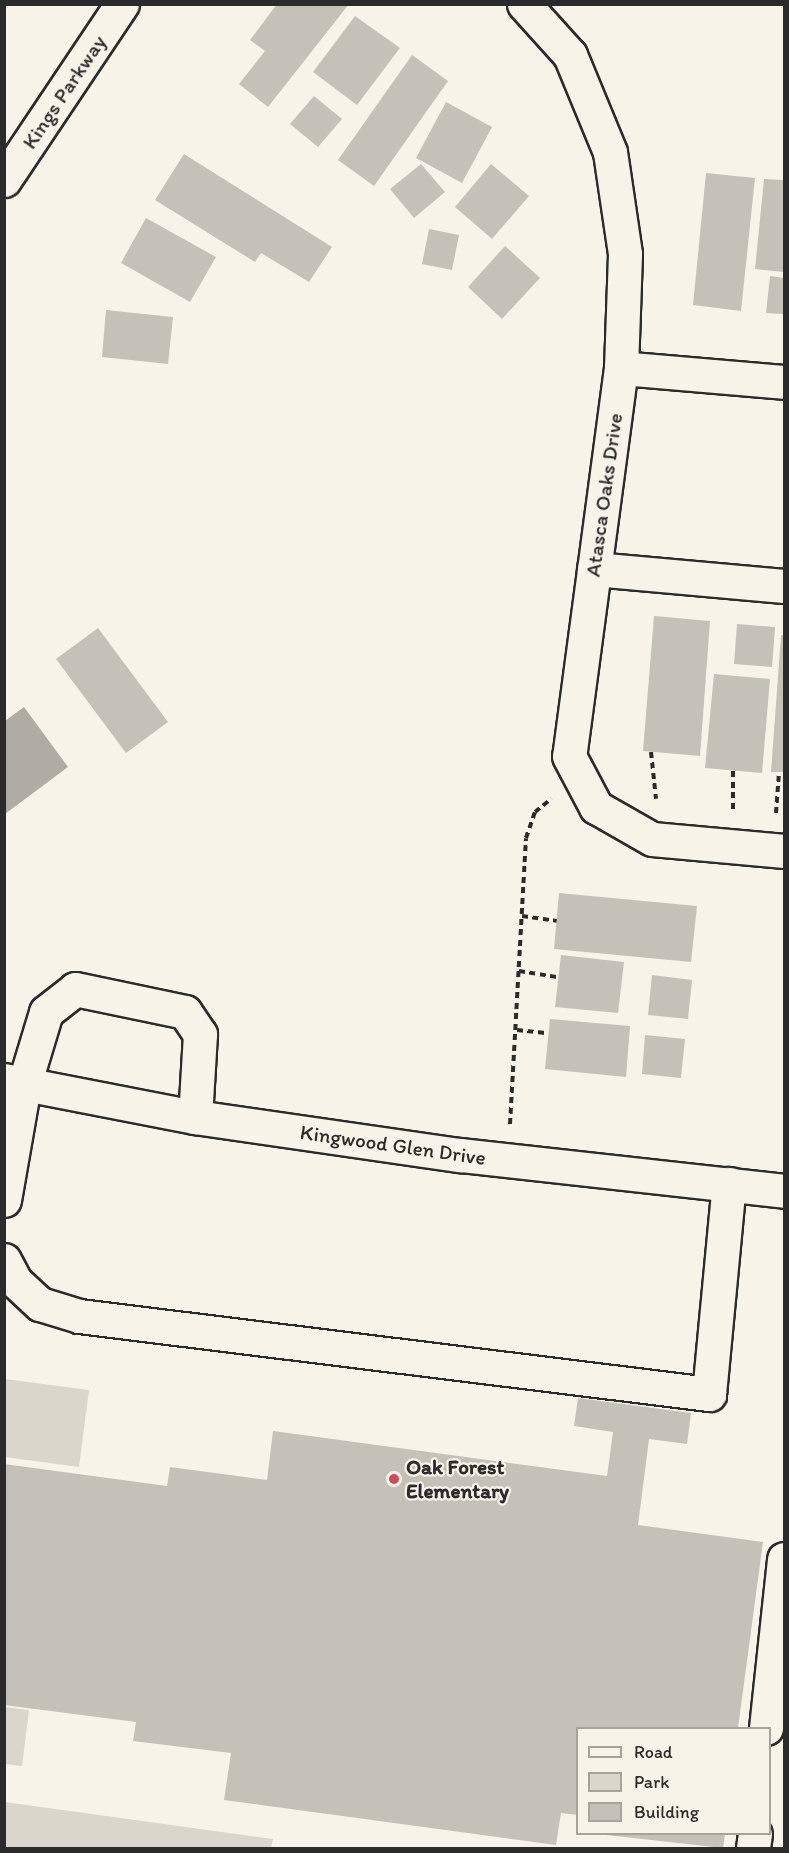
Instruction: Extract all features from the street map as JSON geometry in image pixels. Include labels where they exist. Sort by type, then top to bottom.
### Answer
[{"type":"street","name":"Kings Parkway","points":[[4,180],[122,4]]},
{"type":"street","name":"Atasca Oaks Drive","points":[[524,4],[570,55],[610,153],[625,254],[621,369],[569,756],[596,807],[652,839],[784,851]]},
{"type":"street","points":[[621,369],[784,382]]},
{"type":"street","points":[[594,569],[784,586]]},
{"type":"street","points":[[4,1200],[14,1082],[46,1012],[75,989],[185,1012],[200,1034],[195,1117]]},
{"type":"street","name":"Kingwood Glen Drive","points":[[14,1082],[195,1117],[507,1160],[784,1191]]},
{"type":"street","points":[[4,1260],[15,1281],[40,1304],[79,1316],[709,1395],[729,1184]]},
{"type":"street","points":[[765,1727],[784,1559]]},
{"type":"path","points":[[507,1160],[526,838],[536,812],[554,796],[585,786]]},
{"type":"path","points":[[522,916],[557,921]]},
{"type":"path","points":[[519,971],[558,977]]},
{"type":"path","points":[[516,1030],[548,1033]]},
{"type":"green space","points":[[5,1379],[89,1390],[79,1467],[5,1457]]},
{"type":"green space","points":[[5,1707],[29,1710],[22,1766],[5,1764]]},
{"type":"green space","points":[[5,1802],[273,1839],[271,1848],[5,1848]]},
{"type":"shaded area","points":[[24,707],[68,767],[5,814],[5,721]]},
{"type":"building","points":[[277,4],[349,4],[268,107],[239,84],[265,51],[250,40]]},
{"type":"building","points":[[355,16],[400,48],[357,105],[313,72]]},
{"type":"building","points":[[412,55],[448,81],[374,186],[338,160]]},
{"type":"building","points":[[314,96],[342,119],[318,147],[290,124]]},
{"type":"building","points":[[446,102],[492,127],[462,183],[416,158]]},
{"type":"building","points":[[184,154],[332,247],[309,282],[261,253],[255,262],[155,200]]},
{"type":"building","points":[[421,164],[445,192],[414,218],[390,189]]},
{"type":"building","points":[[491,164],[529,196],[492,239],[455,207]]},
{"type":"building","points":[[706,173],[755,178],[741,311],[693,305]]},
{"type":"building","points":[[764,179],[784,180],[784,272],[755,269]]},
{"type":"building","points":[[146,218],[216,257],[190,302],[121,263]]},
{"type":"building","points":[[429,229],[459,235],[452,270],[422,264]]},
{"type":"building","points":[[505,246],[540,278],[502,319],[468,287]]},
{"type":"building","points":[[770,276],[784,278],[784,314],[766,313]]},
{"type":"building","points":[[106,310],[173,317],[168,364],[102,357]]},
{"type":"building","points":[[654,616],[710,621],[700,756],[643,751]]},
{"type":"building","points":[[737,624],[775,627],[772,667],[734,664]]},
{"type":"building","points":[[98,628],[168,722],[126,753],[56,659]]},
{"type":"building","points":[[781,635],[784,635],[784,772],[771,772]]},
{"type":"building","points":[[714,674],[770,679],[762,773],[705,768]]},
{"type":"building","points":[[559,893],[697,906],[691,962],[554,949]]},
{"type":"building","points":[[561,955],[624,962],[618,1013],[555,1007]]},
{"type":"building","points":[[652,975],[692,980],[688,1019],[648,1015]]},
{"type":"building","points":[[550,1019],[630,1026],[626,1077],[545,1069]]},
{"type":"building","points":[[645,1035],[685,1039],[681,1078],[642,1074]]},
{"type":"building","points":[[578,1398],[691,1413],[687,1444],[649,1439],[638,1525],[763,1542],[738,1727],[576,1727],[576,1815],[561,1813],[556,1845],[224,1800],[231,1753],[133,1741],[136,1722],[4,1705],[4,1464],[167,1486],[170,1467],[267,1480],[273,1431],[607,1476],[613,1432],[574,1426]]},
{"type":"building","points":[[606,1835],[725,1835],[723,1848]]},
{"type":"place","name":"Oak Forest Elementary","points":[[394,1479]]}]
